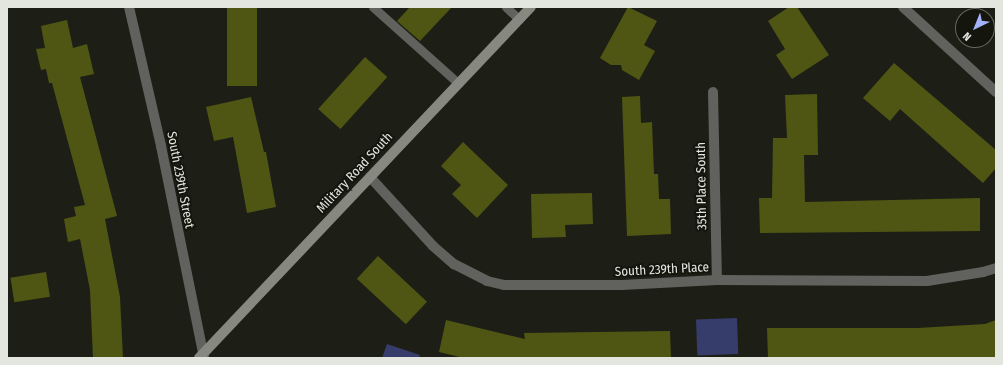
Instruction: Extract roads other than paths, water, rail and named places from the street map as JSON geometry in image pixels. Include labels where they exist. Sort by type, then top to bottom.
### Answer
[{"type":"main road","name":"Military Road South","points":[[202,357],[531,7]]},
{"type":"street","name":"South 239th Street","points":[[129,7],[161,146],[202,357]]},
{"type":"street","points":[[907,8],[996,92]]},
{"type":"street","name":"35th Place South","points":[[713,92],[717,280]]},
{"type":"street","name":"South 239th Place","points":[[370,177],[433,246],[454,264],[487,281],[504,285],[572,286],[717,280],[927,280],[976,274],[996,268]]},
{"type":"lane","points":[[373,7],[458,83]]},
{"type":"lane","points":[[506,7],[520,19]]}]
